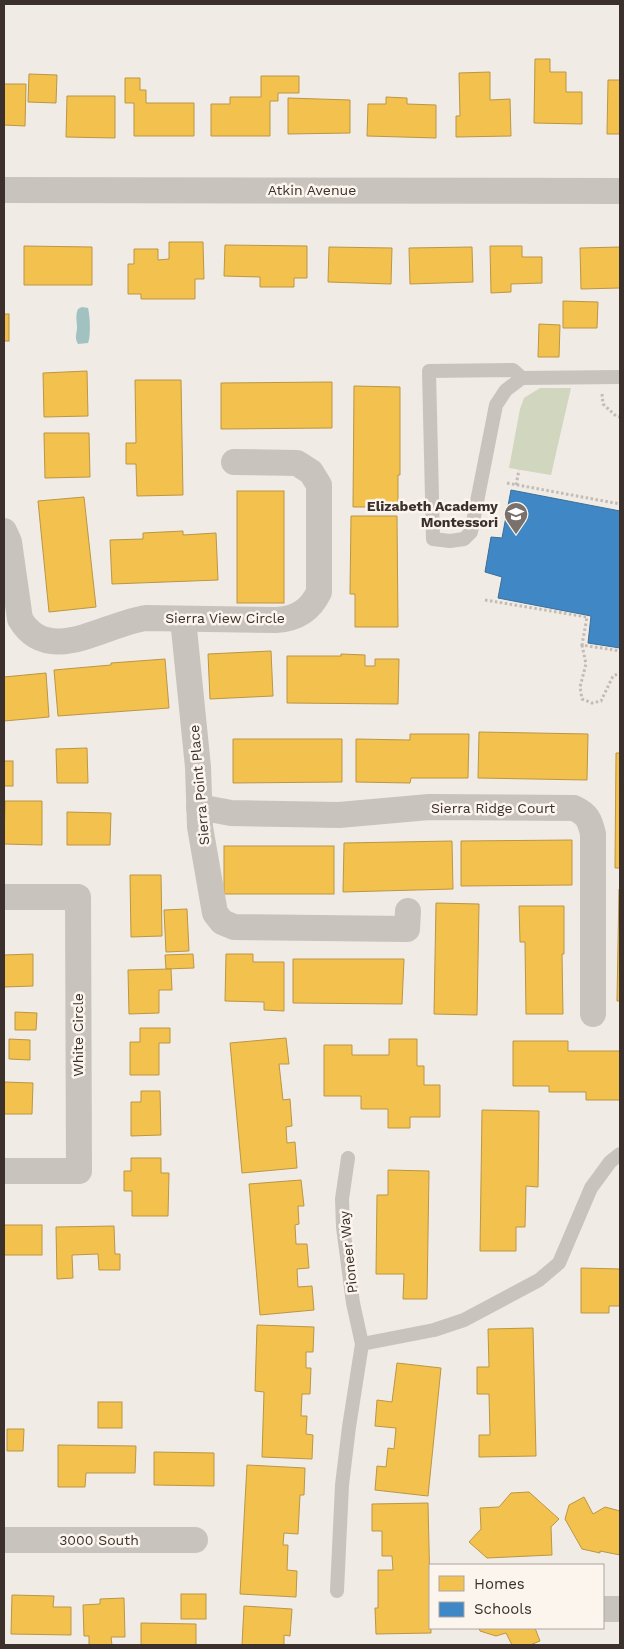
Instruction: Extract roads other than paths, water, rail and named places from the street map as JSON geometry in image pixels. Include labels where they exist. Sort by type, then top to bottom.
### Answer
[{"type":"street","name":"Atkin Avenue","points":[[4,190],[620,191]]},
{"type":"street","name":"Sierra View Circle","points":[[4,530],[9,542],[20,619],[25,628],[34,635],[50,642],[70,640],[146,618],[286,620],[303,613],[311,606],[319,592],[320,495],[316,478],[306,467],[297,463],[234,462]]},
{"type":"street","name":"Sierra Point Place","points":[[183,619],[198,767],[200,827],[215,913],[222,922],[234,927],[408,929],[408,911]]},
{"type":"street","name":"Sierra Ridge Court","points":[[199,807],[231,812],[339,816],[429,807],[574,808],[584,812],[590,820],[593,834],[593,1014]]},
{"type":"street","name":"White Circle","points":[[4,897],[78,897],[79,1171],[4,1171]]},
{"type":"street","name":"3000 South","points":[[4,1540],[195,1540]]},
{"type":"street","points":[[604,1609],[620,1610]]},
{"type":"lane","points":[[522,378],[512,370],[429,372],[433,539],[450,541],[464,539],[471,532],[496,405],[506,390],[522,378],[620,377]]},
{"type":"lane","points":[[337,1591],[342,1485],[348,1427],[362,1344],[434,1330],[464,1320],[539,1280],[559,1263],[591,1188],[610,1162],[620,1154]]},
{"type":"lane","name":"Pioneer Way","points":[[348,1158],[342,1199],[344,1227],[353,1303],[362,1344]]},
{"type":"water","points":[[82,307],[88,308],[90,336],[88,343],[78,344],[76,337],[77,314],[78,309]]},
{"type":"place","name":"Elizabeth Academy Montessori","points":[[516,535]]}]
